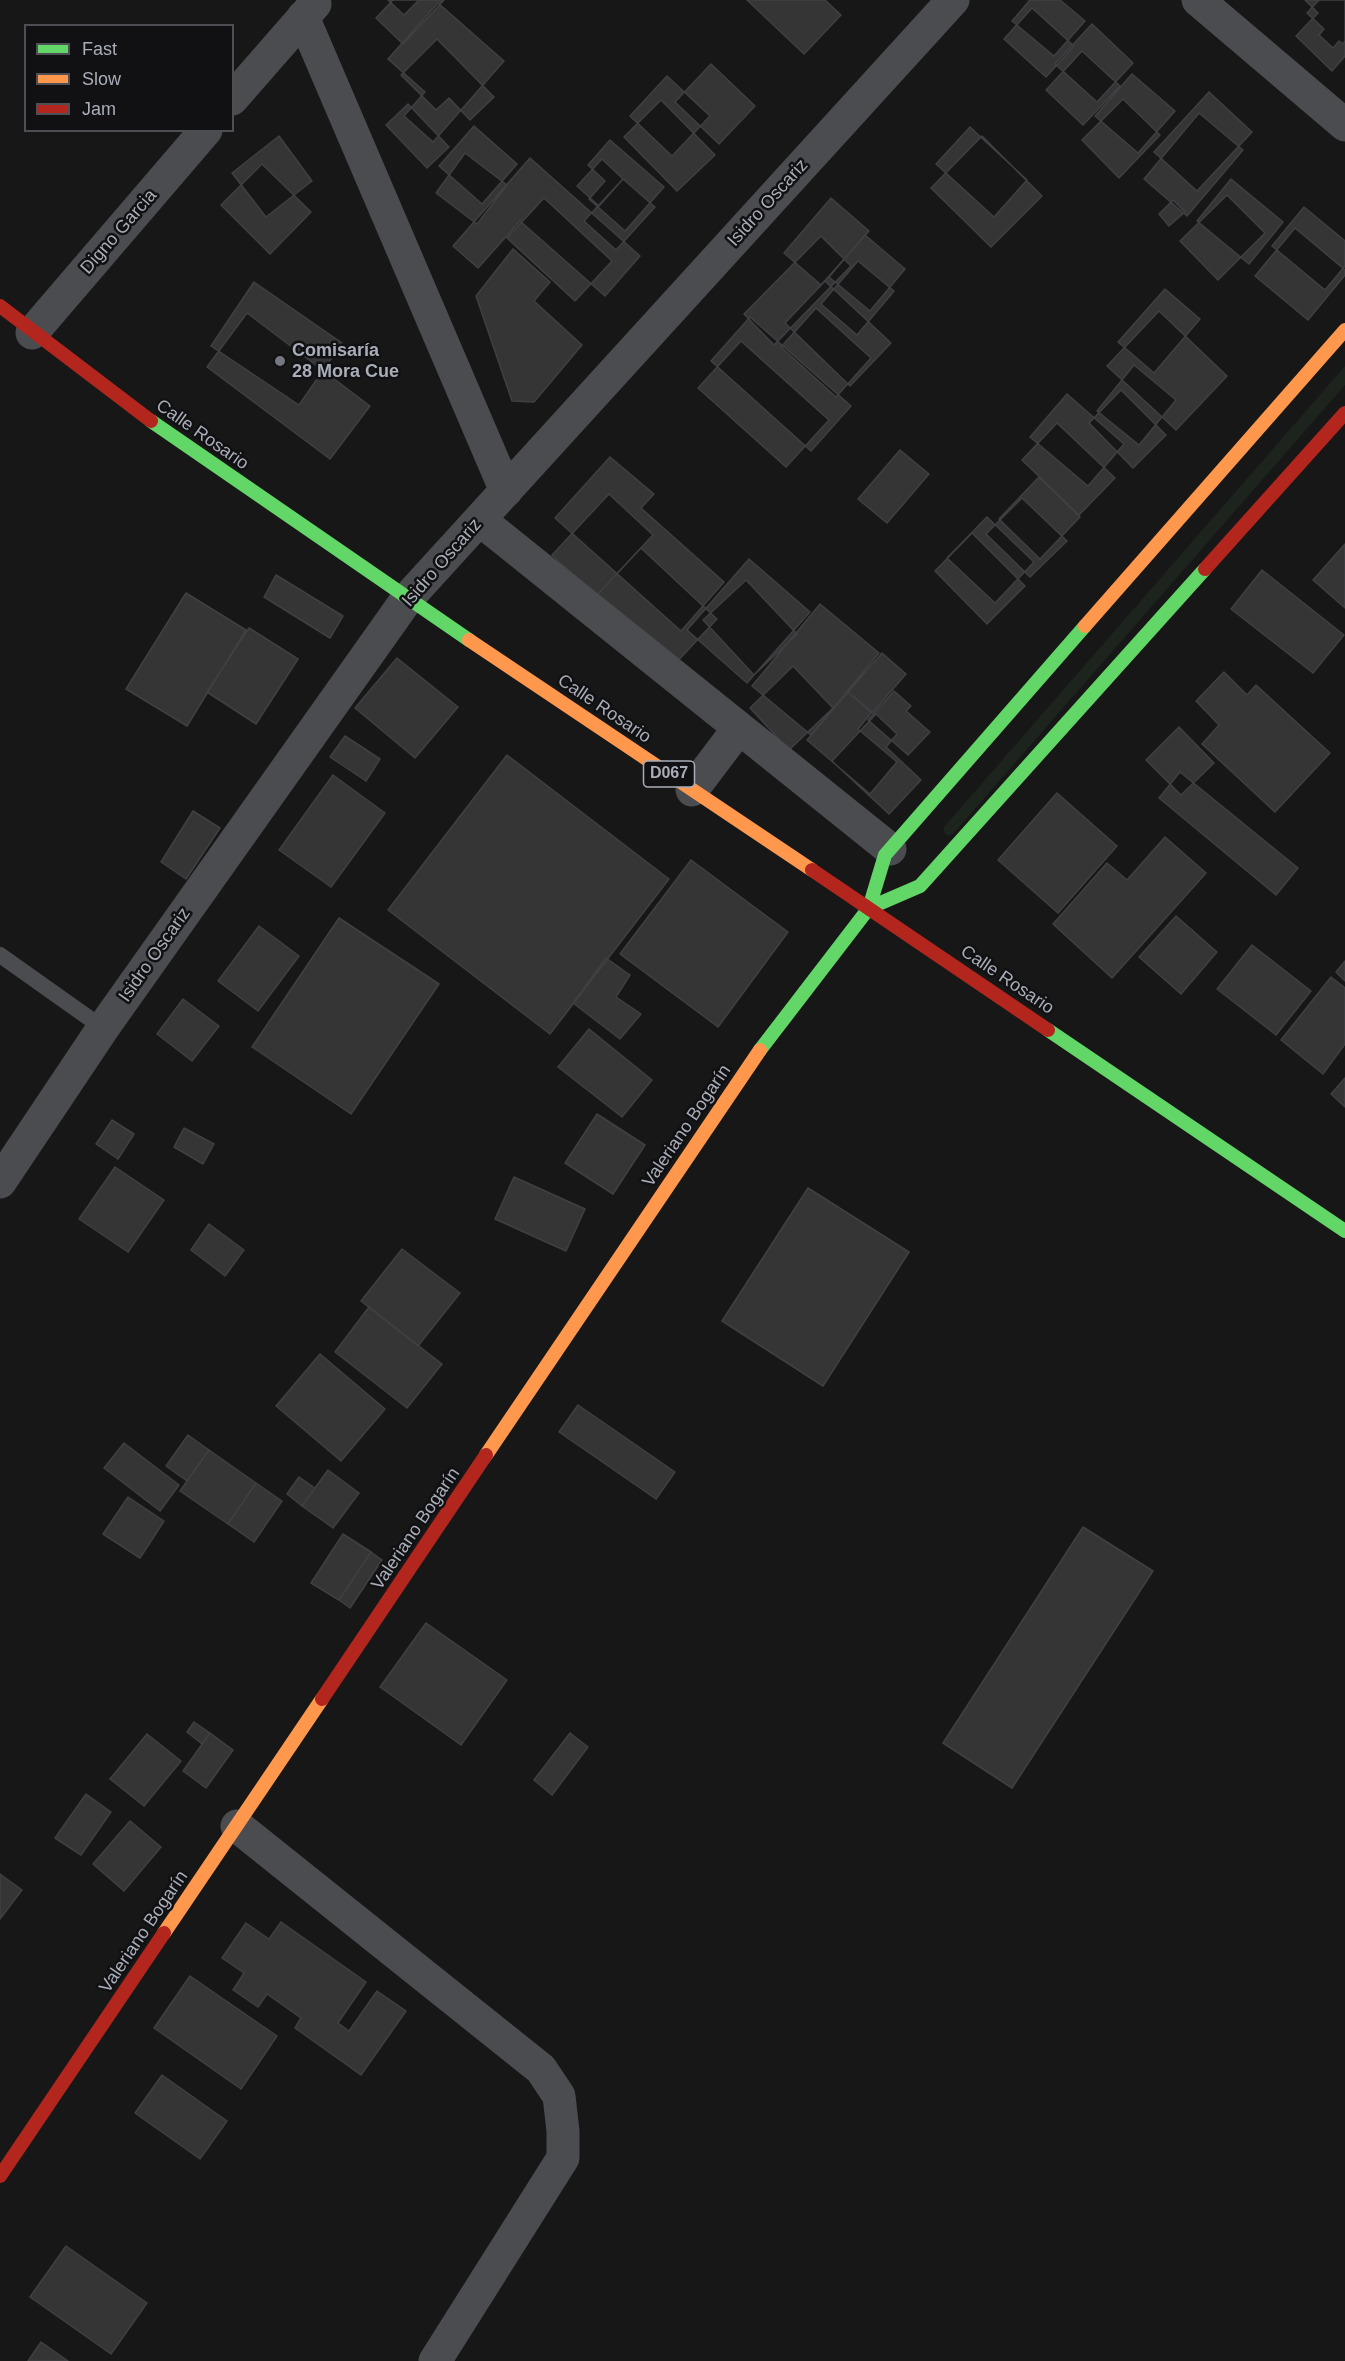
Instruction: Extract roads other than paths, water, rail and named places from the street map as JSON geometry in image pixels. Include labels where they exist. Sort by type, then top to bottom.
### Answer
[{"type":"street","name":"Isidro Oscariz","points":[[0,1182],[103,1028],[407,599],[953,0]]},
{"type":"street","points":[[1198,0],[1345,125]]},
{"type":"street","points":[[234,97],[311,8],[506,491]]},
{"type":"street","name":"Digno Garcia","points":[[32,333],[204,132]]},
{"type":"street","name":"Calle Rosario","points":[[0,306],[124,403],[407,599],[869,908],[1345,1231]]},
{"type":"street","points":[[869,908],[885,855],[1345,330]]},
{"type":"street","points":[[869,908],[920,886],[1345,413]]},
{"type":"street","points":[[480,520],[890,849]]},
{"type":"street","points":[[692,790],[739,728]]},
{"type":"street","name":"Valeriano Bogarín","points":[[0,2176],[755,1057],[869,908]]},
{"type":"street","points":[[237,1826],[541,2069],[559,2096],[563,2158],[435,2361]]},
{"type":"lane","points":[[0,955],[103,1028]]},
{"type":"place","name":"Comisaría 28 Mora Cue","points":[[280,361]]}]
